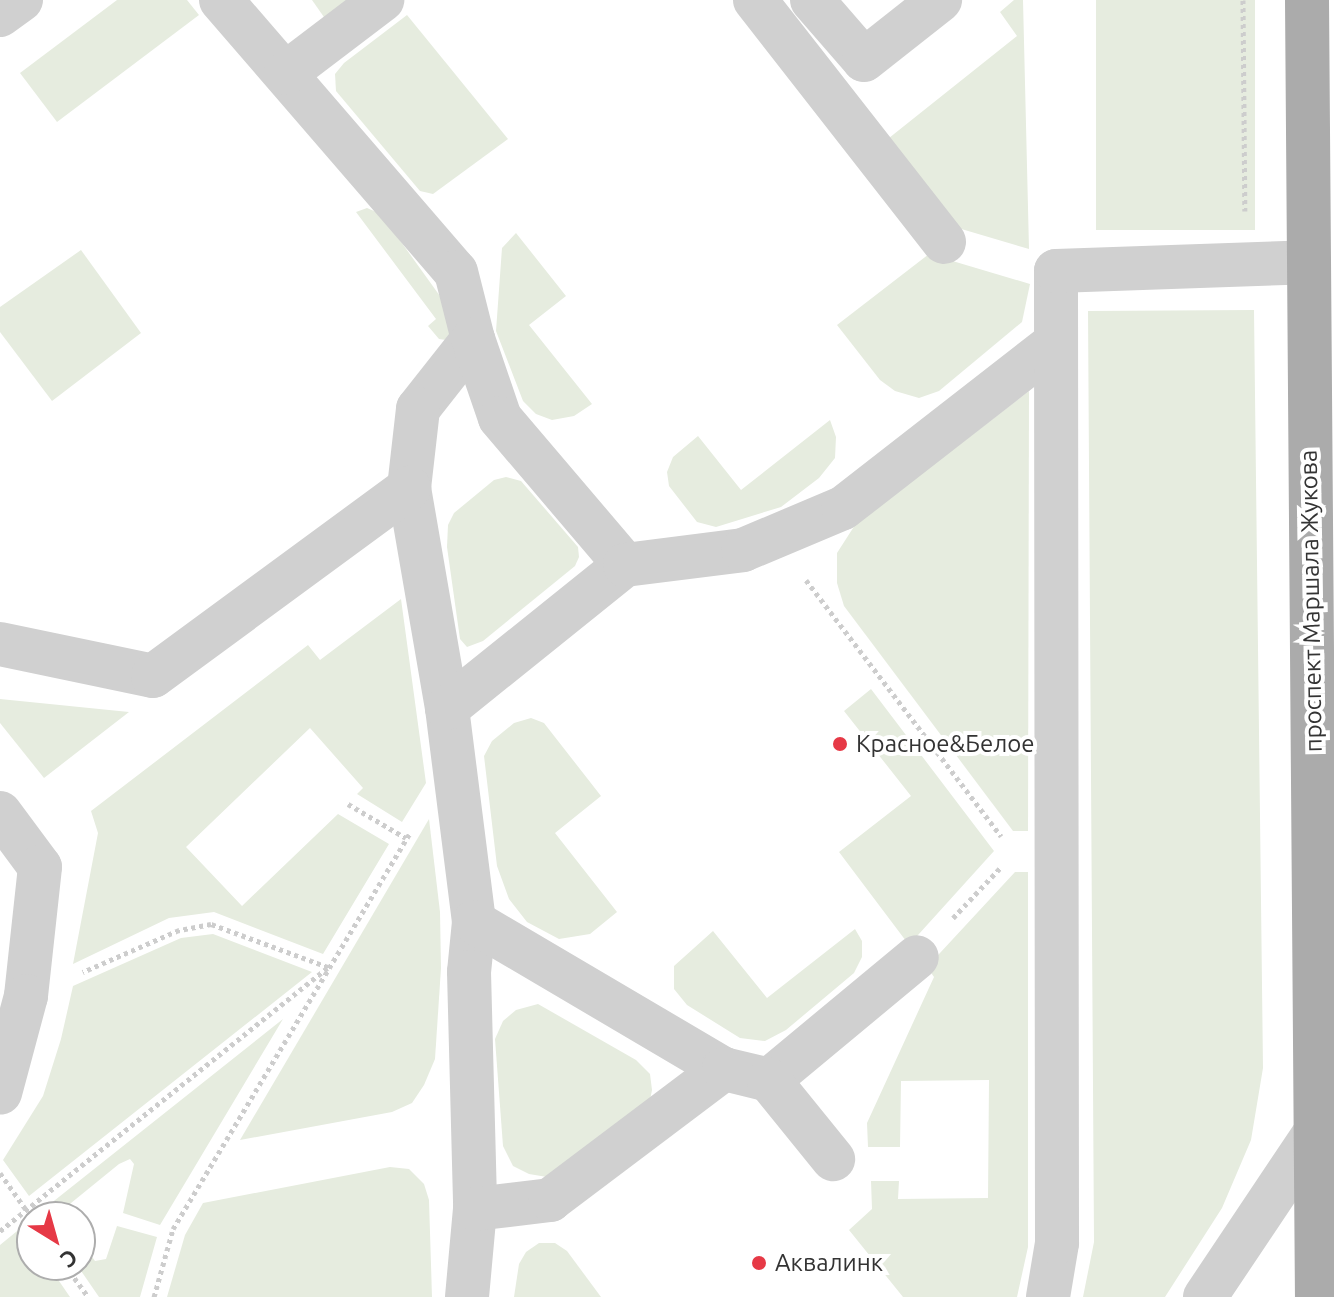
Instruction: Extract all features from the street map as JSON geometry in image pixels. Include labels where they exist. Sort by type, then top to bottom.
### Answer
[{"type":"main road","name":"проспект Маршала Жукова","points":[[1307,0],[1317,1297]]},
{"type":"street","points":[[0,15],[21,0]]},
{"type":"street","points":[[221,0],[456,272],[473,339],[500,418],[625,565]]},
{"type":"street","points":[[286,73],[382,0]]},
{"type":"street","points":[[755,0],[944,242]]},
{"type":"street","points":[[812,0],[864,60],[940,0]]},
{"type":"street","points":[[1048,1297],[1057,1243],[1056,271],[1308,262]]},
{"type":"street","points":[[467,1297],[475,1209],[469,972],[474,922],[447,708],[409,488],[418,409],[473,339]]},
{"type":"street","points":[[447,708],[625,565],[743,550],[843,508],[1054,344]]},
{"type":"street","points":[[0,644],[153,676],[409,488]]},
{"type":"street","points":[[0,813],[40,867],[26,996],[0,1093]]},
{"type":"street","points":[[474,922],[724,1069],[769,1080],[833,1159]]},
{"type":"street","points":[[769,1080],[917,957]]},
{"type":"street","points":[[475,1209],[550,1200],[724,1069]]},
{"type":"street","points":[[1205,1297],[1317,1130]]},
{"type":"path","points":[[1243,0],[1245,264]]},
{"type":"path","points":[[773,537],[1014,853]]},
{"type":"path","points":[[154,1297],[173,1229],[453,759]]},
{"type":"path","points":[[348,804],[406,838]]},
{"type":"path","points":[[917,957],[1014,853],[1058,849]]},
{"type":"path","points":[[71,977],[179,930],[211,924],[328,967]]},
{"type":"path","points":[[37,1201],[328,967]]},
{"type":"path","points":[[0,1173],[20,1201]]},
{"type":"path","points":[[0,1231],[16,1218]]},
{"type":"shaded area","points":[[117,0],[187,0],[199,15],[57,122],[20,73]]},
{"type":"shaded area","points":[[312,0],[353,0],[326,20]]},
{"type":"shaded area","points":[[1014,0],[1023,0],[1029,249],[958,228],[889,138],[1017,36],[1000,12]]},
{"type":"shaded area","points":[[1096,0],[1255,0],[1255,230],[1096,230]]},
{"type":"shaded area","points":[[407,15],[508,139],[433,194],[420,191],[336,91],[335,74],[344,63]]},
{"type":"shaded area","points":[[367,208],[381,214],[450,310],[457,322],[446,340],[439,339],[428,326],[436,319],[356,212]]},
{"type":"shaded area","points":[[516,233],[566,296],[529,325],[592,404],[574,416],[552,420],[536,414],[523,401],[496,331],[502,248]]},
{"type":"shaded area","points":[[81,250],[141,333],[52,401],[0,332],[0,307]]},
{"type":"shaded area","points":[[929,254],[1030,284],[1022,322],[939,391],[919,398],[895,391],[880,380],[837,325]]},
{"type":"shaded area","points":[[1254,310],[1263,1068],[1251,1140],[1222,1208],[1165,1297],[1083,1297],[1094,1242],[1088,311]]},
{"type":"shaded area","points":[[1029,391],[1028,831],[1013,831],[844,606],[837,583],[837,553],[855,525]]},
{"type":"shaded area","points":[[830,420],[836,437],[835,458],[819,478],[781,507],[716,527],[697,522],[669,486],[667,472],[673,457],[698,436],[741,490]]},
{"type":"shaded area","points":[[506,477],[521,481],[578,547],[579,557],[575,566],[483,641],[467,647],[460,639],[447,547],[448,525],[454,513],[494,480]]},
{"type":"shaded area","points":[[401,599],[426,783],[402,822],[357,794],[363,788],[310,728],[186,847],[242,906],[338,814],[389,844],[323,954],[214,912],[169,918],[73,964],[98,833],[91,811],[308,645],[320,660]]},
{"type":"shaded area","points":[[871,689],[994,851],[909,945],[839,852],[911,796],[844,711]]},
{"type":"shaded area","points":[[0,699],[129,712],[44,778],[0,723]]},
{"type":"shaded area","points":[[531,718],[544,723],[601,796],[555,833],[617,912],[590,934],[559,939],[527,922],[509,899],[497,866],[484,756],[492,741],[514,723]]},
{"type":"shaded area","points":[[429,819],[440,912],[441,968],[435,1059],[424,1085],[412,1103],[392,1112],[240,1140]]},
{"type":"shaded area","points":[[1015,872],[1028,872],[1028,1247],[1017,1297],[903,1297],[849,1230],[872,1209],[871,1181],[899,1181],[898,1199],[988,1198],[989,1080],[901,1081],[900,1147],[868,1147],[867,1123],[934,977],[927,967]]},
{"type":"shaded area","points":[[855,929],[862,941],[862,957],[854,973],[786,1030],[765,1041],[740,1038],[687,1005],[674,989],[674,966],[713,931],[767,998]]},
{"type":"shaded area","points":[[213,934],[312,972],[29,1196],[3,1160],[43,1096],[73,986],[181,938]]},
{"type":"shaded area","points":[[538,1004],[636,1060],[650,1074],[652,1090],[649,1105],[547,1177],[529,1174],[513,1166],[503,1146],[495,1039],[503,1021],[516,1010]]},
{"type":"shaded area","points":[[283,1019],[160,1225],[123,1213],[134,1164],[130,1159],[119,1164],[74,1201],[54,1201]]},
{"type":"shaded area","points":[[390,1167],[409,1169],[424,1184],[429,1200],[432,1297],[167,1297],[185,1235],[203,1203]]},
{"type":"shaded area","points":[[117,1226],[157,1237],[140,1297],[99,1297],[88,1281],[96,1281],[96,1261],[106,1259]]},
{"type":"shaded area","points":[[16,1232],[16,1281],[59,1281],[70,1297],[0,1297],[0,1245]]},
{"type":"shaded area","points":[[539,1243],[555,1243],[567,1251],[601,1297],[514,1297],[519,1264],[526,1252]]},
{"type":"place","name":"Красное&Белое","points":[[840,744]]},
{"type":"place","name":"Аквалинк","points":[[759,1263]]}]
